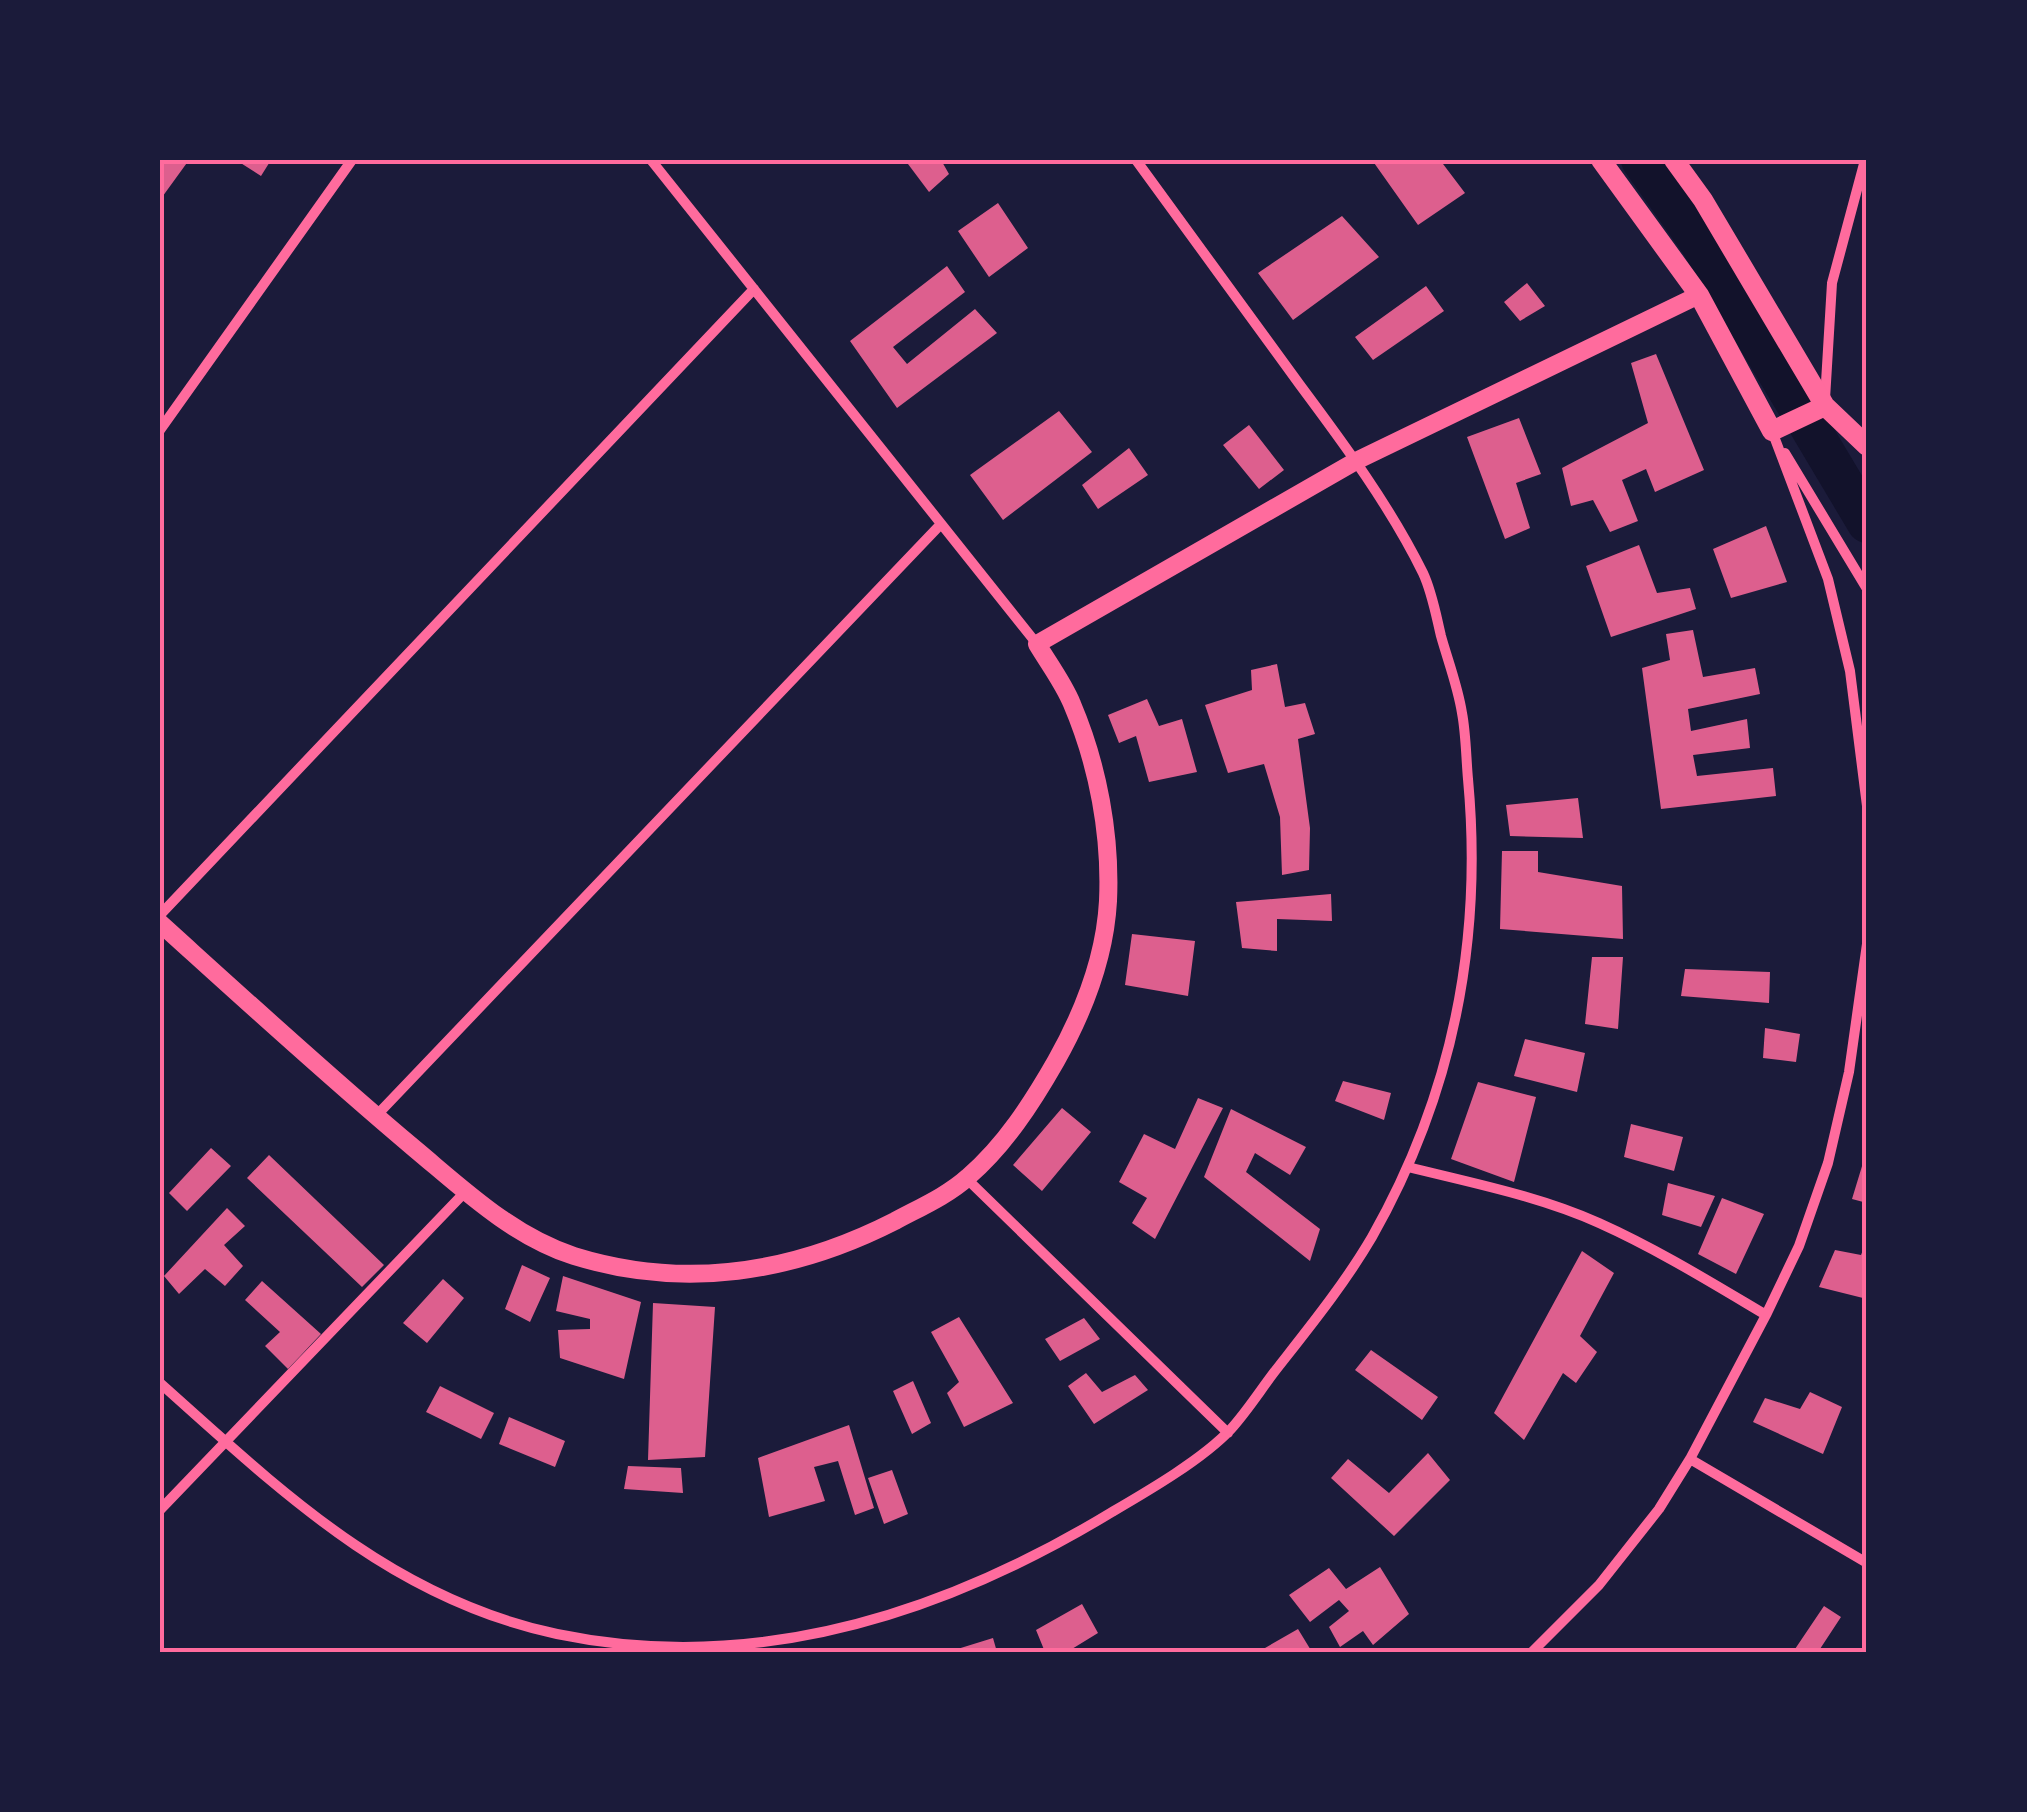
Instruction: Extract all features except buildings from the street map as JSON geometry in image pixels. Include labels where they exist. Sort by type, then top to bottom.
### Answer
[{"type":"main road","points":[[1601,160],[1700,295],[1772,432],[1825,406]]},
{"type":"main road","points":[[1674,160],[1703,200],[1825,406],[1867,446]]},
{"type":"street","points":[[160,430],[352,160]]},
{"type":"street","points":[[160,923],[466,1192],[524,1235],[571,1255],[620,1268],[673,1275],[721,1275],[789,1264],[846,1244],[932,1202],[967,1178],[1009,1135],[1073,1031],[1094,976],[1108,903],[1106,837],[1096,775],[1072,702],[1037,644],[651,160]]},
{"type":"street","points":[[160,1383],[312,1516],[373,1560],[459,1603],[555,1634],[652,1647],[743,1646],[819,1633],[920,1606],[1003,1572],[1080,1532],[1149,1490],[1228,1433],[1324,1310],[1370,1240],[1408,1167],[1444,1069],[1466,965],[1475,851],[1462,714],[1425,577],[1356,462],[1136,160]]},
{"type":"street","points":[[1825,406],[1832,283],[1865,160]]},
{"type":"street","points":[[160,915],[754,289]]},
{"type":"street","points":[[1037,644],[1356,462],[1700,295]]},
{"type":"street","points":[[1772,432],[1867,590]]},
{"type":"street","points":[[1772,432],[1828,579],[1850,670],[1867,806]]},
{"type":"street","points":[[376,1116],[941,524]]},
{"type":"street","points":[[1532,1652],[1598,1585],[1659,1508],[1690,1460],[1799,1246],[1828,1163],[1849,1072],[1867,944]]},
{"type":"street","points":[[1408,1167],[1516,1195],[1596,1222],[1668,1257],[1766,1315]]},
{"type":"street","points":[[967,1178],[1228,1433]]},
{"type":"street","points":[[160,1510],[466,1192]]},
{"type":"street","points":[[1690,1460],[1867,1564]]},
{"type":"waterway","points":[[1641,160],[1700,243],[1867,523]]}]
